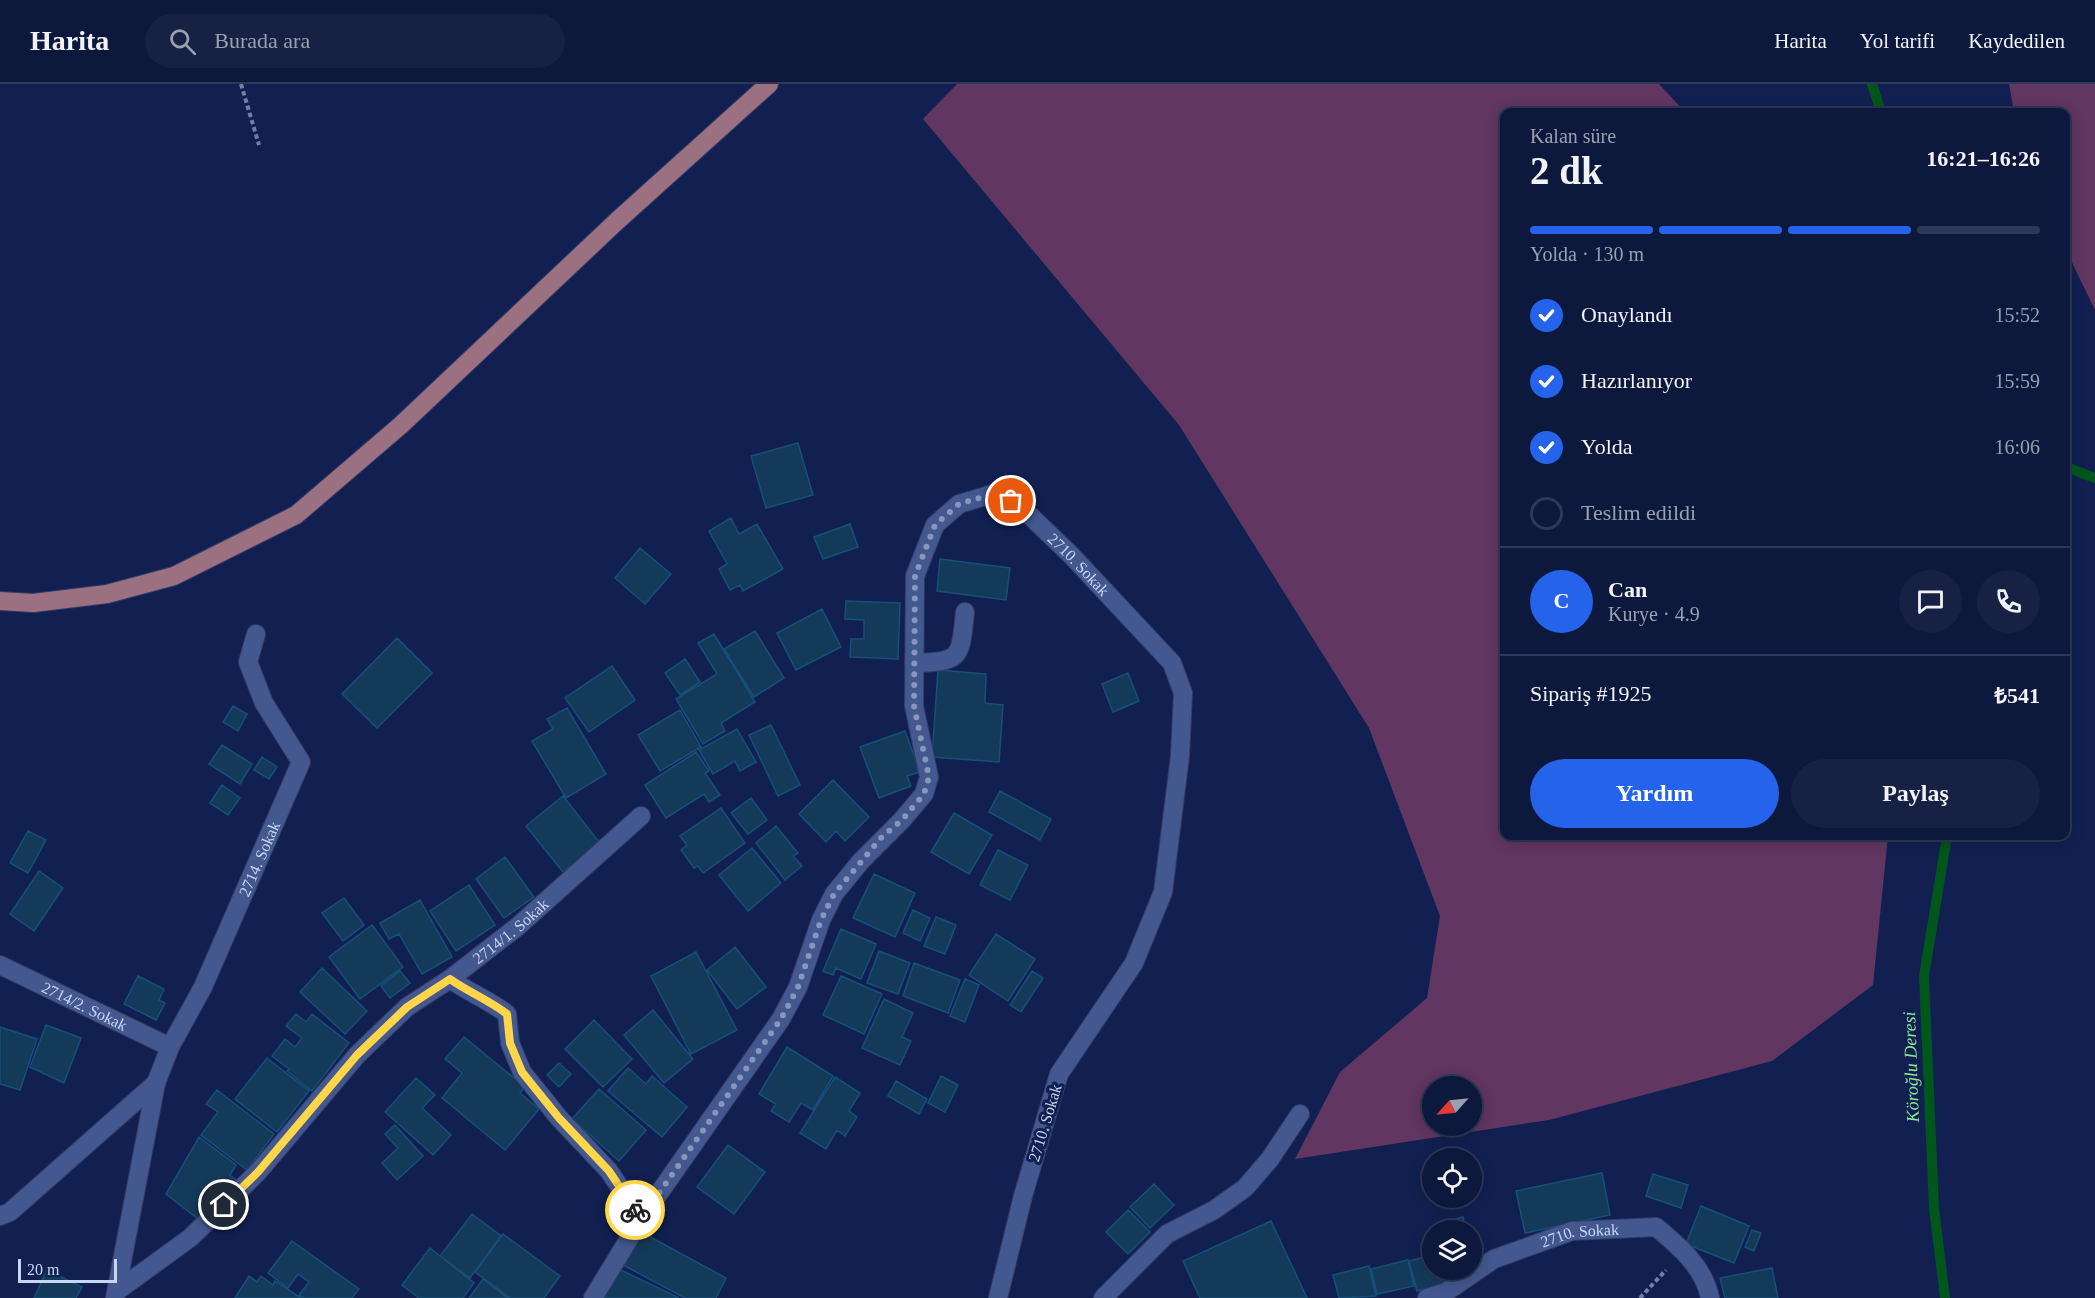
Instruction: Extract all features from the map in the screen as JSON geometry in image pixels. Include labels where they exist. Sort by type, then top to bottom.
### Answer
[{"type":"main road","points":[[0,601],[33,603],[107,594],[174,576],[296,515],[401,425],[617,221],[769,84]]},
{"type":"street","name":"2710. Sokak","points":[[593,1298],[641,1219],[781,1019],[798,987],[821,920],[834,894],[868,853],[902,820],[924,794],[929,777],[914,706],[915,576],[935,525],[959,504],[999,492],[1023,509],[1071,555],[1172,663],[1183,693],[1180,756],[1163,892],[1134,963],[1059,1074],[1020,1207],[999,1298]]},
{"type":"street","points":[[914,663],[937,662],[954,657],[961,650],[965,612]]},
{"type":"street","name":"2714. Sokak","points":[[116,1294],[156,1083],[170,1047],[203,987],[301,762],[264,703],[248,662],[256,634]]},
{"type":"street","name":"2714/1. Sokak","points":[[116,1294],[190,1238],[258,1172],[357,1055],[407,1007],[450,979],[517,927],[640,816]]},
{"type":"street","name":"2714/2. Sokak","points":[[0,965],[170,1047]]},
{"type":"street","points":[[450,979],[466,991],[492,1002],[507,1014],[510,1043],[522,1072],[559,1118],[609,1171],[641,1219]]},
{"type":"street","name":"2714. Sokak","points":[[0,1216],[10,1212],[156,1083]]},
{"type":"street","points":[[1103,1298],[1167,1234],[1214,1210],[1245,1188],[1300,1114]]},
{"type":"street","name":"2710. Sokak","points":[[1427,1298],[1446,1292],[1494,1259],[1572,1231],[1656,1227],[1686,1252],[1710,1298]]},
{"type":"path","points":[[241,84],[259,145]]},
{"type":"path","points":[[1640,1298],[1675,1260],[1686,1252]]},
{"type":"shaded area","points":[[957,84],[1659,84],[1681,108],[1500,108],[1500,840],[1888,840],[1873,985],[1772,1061],[1549,1120],[1482,1130],[1482,1076],[1422,1076],[1422,1136],[1445,1136],[1295,1159],[1340,1072],[1427,998],[1440,916],[1369,728],[1179,425],[923,119]]},
{"type":"shaded area","points":[[2009,84],[2095,84],[2095,310],[2070,258],[2070,108],[2013,108]]},
{"type":"building","points":[[798,443],[813,495],[766,508],[751,456]]},
{"type":"building","points":[[731,518],[739,534],[757,524],[783,569],[743,591],[740,585],[730,590],[719,569],[727,564],[709,531]]},
{"type":"building","points":[[850,524],[858,547],[823,559],[814,537]]},
{"type":"building","points":[[640,548],[671,574],[645,604],[615,578]]},
{"type":"building","points":[[940,559],[1010,568],[1006,600],[937,591]]},
{"type":"building","points":[[846,601],[900,603],[898,659],[850,657],[851,639],[864,639],[864,620],[845,619]]},
{"type":"building","points":[[822,609],[841,647],[796,670],[777,633]]},
{"type":"building","points":[[755,631],[784,678],[754,697],[724,649]]},
{"type":"building","points":[[714,634],[755,702],[721,723],[725,731],[703,744],[676,699],[717,674],[698,643]]},
{"type":"building","points":[[397,638],[432,673],[377,728],[342,694]]},
{"type":"building","points":[[685,659],[700,682],[680,695],[665,673]]},
{"type":"building","points":[[612,666],[635,700],[589,732],[565,698]]},
{"type":"building","points":[[938,670],[986,674],[985,703],[1003,705],[999,762],[932,757]]},
{"type":"building","points":[[1128,673],[1139,701],[1113,712],[1102,684]]},
{"type":"building","points":[[233,706],[247,714],[238,731],[223,722]]},
{"type":"building","points":[[567,708],[606,774],[566,798],[532,741],[553,729],[547,719]]},
{"type":"building","points":[[680,710],[701,747],[660,771],[638,735]]},
{"type":"building","points":[[771,725],[800,785],[778,796],[749,735]]},
{"type":"building","points":[[737,729],[756,762],[740,771],[735,761],[713,774],[699,750]]},
{"type":"building","points":[[905,731],[920,772],[907,776],[911,786],[879,798],[860,747]]},
{"type":"building","points":[[222,745],[252,764],[240,784],[209,764]]},
{"type":"building","points":[[696,752],[709,771],[705,773],[720,795],[709,802],[704,794],[666,818],[645,785]]},
{"type":"building","points":[[262,757],[277,767],[269,779],[254,770]]},
{"type":"building","points":[[833,780],[869,817],[845,841],[836,831],[826,842],[799,814]]},
{"type":"building","points":[[222,785],[240,798],[228,815],[210,803]]},
{"type":"building","points":[[1000,791],[1051,819],[1040,840],[989,812]]},
{"type":"building","points":[[563,796],[600,843],[563,872],[526,826]]},
{"type":"building","points":[[751,798],[767,820],[748,834],[731,813]]},
{"type":"building","points":[[721,808],[745,843],[703,873],[698,866],[694,868],[681,850],[687,845],[680,836]]},
{"type":"building","points":[[954,813],[992,835],[969,874],[931,852]]},
{"type":"building","points":[[776,826],[798,853],[793,856],[802,866],[785,880],[756,843]]},
{"type":"building","points":[[28,831],[46,840],[28,873],[10,863]]},
{"type":"building","points":[[752,848],[781,883],[748,911],[719,875]]},
{"type":"building","points":[[998,850],[1028,865],[1010,900],[980,885]]},
{"type":"building","points":[[505,857],[534,897],[504,918],[476,879]]},
{"type":"building","points":[[39,871],[63,888],[34,931],[10,914]]},
{"type":"building","points":[[874,874],[915,893],[895,937],[853,918]]},
{"type":"building","points":[[469,885],[495,925],[456,951],[430,911]]},
{"type":"building","points":[[344,898],[364,925],[343,941],[322,913]]},
{"type":"building","points":[[420,900],[452,957],[422,974],[399,934],[389,939],[380,923]]},
{"type":"building","points":[[913,910],[930,918],[920,941],[903,933]]},
{"type":"building","points":[[936,917],[956,925],[945,954],[924,946]]},
{"type":"building","points":[[372,925],[403,967],[360,999],[329,957]]},
{"type":"building","points":[[841,929],[876,944],[861,979],[836,968],[833,975],[823,971]]},
{"type":"building","points":[[996,934],[1035,959],[1008,1001],[969,975]]},
{"type":"building","points":[[735,947],[766,987],[737,1009],[707,970]]},
{"type":"building","points":[[879,951],[910,963],[898,994],[867,983]]},
{"type":"building","points":[[696,952],[737,1030],[691,1054],[651,976]]},
{"type":"building","points":[[914,963],[960,980],[948,1013],[903,996]]},
{"type":"building","points":[[322,968],[367,1011],[345,1034],[300,992]]},
{"type":"building","points":[[400,971],[410,983],[390,998],[381,986]]},
{"type":"building","points":[[1032,971],[1043,978],[1021,1012],[1010,1005]]},
{"type":"building","points":[[138,976],[164,989],[159,1000],[165,1003],[156,1020],[124,1004]]},
{"type":"building","points":[[841,976],[882,994],[864,1034],[823,1015]]},
{"type":"building","points":[[965,979],[979,985],[965,1022],[950,1016]]},
{"type":"building","points":[[884,999],[913,1013],[902,1037],[911,1041],[900,1065],[862,1048]]},
{"type":"building","points":[[653,1010],[693,1059],[664,1083],[624,1035]]},
{"type":"building","points":[[296,1014],[306,1022],[312,1014],[349,1043],[312,1091],[272,1056],[285,1039],[295,1047],[302,1038],[286,1026]]},
{"type":"building","points":[[594,1020],[632,1059],[603,1087],[565,1049]]},
{"type":"building","points":[[46,1025],[81,1038],[64,1083],[30,1067]]},
{"type":"building","points":[[0,1027],[37,1039],[20,1090],[0,1084]]},
{"type":"building","points":[[464,1037],[525,1087],[520,1093],[539,1109],[505,1150],[442,1098],[462,1073],[445,1059]]},
{"type":"building","points":[[787,1047],[833,1076],[813,1110],[801,1103],[789,1122],[771,1111],[776,1104],[759,1094]]},
{"type":"building","points":[[267,1058],[309,1091],[277,1132],[235,1099]]},
{"type":"building","points":[[559,1063],[571,1074],[559,1087],[547,1075]]},
{"type":"building","points":[[628,1068],[646,1084],[652,1076],[687,1107],[662,1137],[608,1091]]},
{"type":"building","points":[[941,1076],[958,1085],[945,1112],[928,1103]]},
{"type":"building","points":[[835,1077],[860,1093],[849,1111],[857,1117],[845,1136],[837,1130],[826,1149],[800,1133]]},
{"type":"building","points":[[416,1078],[435,1095],[422,1108],[451,1135],[433,1155],[385,1112]]},
{"type":"building","points":[[896,1081],[927,1099],[919,1114],[888,1096]]},
{"type":"building","points":[[599,1089],[646,1130],[619,1161],[572,1119]]},
{"type":"building","points":[[217,1090],[274,1134],[247,1170],[201,1135],[218,1112],[206,1104]]},
{"type":"building","points":[[395,1125],[423,1156],[397,1180],[382,1163],[398,1148],[385,1134]]},
{"type":"building","points":[[199,1137],[236,1165],[230,1175],[240,1183],[202,1222],[166,1194]]},
{"type":"building","points":[[728,1145],[765,1172],[734,1214],[697,1187]]},
{"type":"building","points":[[1602,1173],[1610,1215],[1525,1233],[1516,1191]]},
{"type":"building","points":[[1653,1174],[1688,1185],[1681,1208],[1646,1196]]},
{"type":"building","points":[[1154,1184],[1174,1205],[1150,1228],[1130,1207]]},
{"type":"building","points":[[1701,1206],[1749,1226],[1734,1263],[1686,1244]]},
{"type":"building","points":[[1128,1210],[1150,1232],[1128,1254],[1106,1232]]},
{"type":"building","points":[[472,1214],[501,1236],[470,1278],[440,1256]]},
{"type":"building","points":[[1271,1221],[1307,1298],[1200,1298],[1183,1261]]},
{"type":"building","points":[[1752,1230],[1761,1233],[1754,1251],[1745,1247]]},
{"type":"building","points":[[641,1232],[726,1278],[716,1298],[685,1298],[623,1265]]},
{"type":"building","points":[[503,1234],[560,1276],[544,1298],[510,1298],[475,1272]]},
{"type":"building","points":[[292,1241],[359,1289],[352,1298],[304,1298],[299,1295],[309,1282],[298,1274],[288,1288],[268,1273]]},
{"type":"building","points":[[430,1248],[474,1283],[463,1298],[419,1298],[402,1285]]},
{"type":"building","points":[[1422,1258],[1422,1280],[1451,1280],[1452,1282],[1417,1291],[1409,1261]]},
{"type":"building","points":[[1408,1260],[1414,1286],[1377,1294],[1371,1269]]},
{"type":"building","points":[[1369,1266],[1376,1296],[1339,1298],[1333,1275]]},
{"type":"building","points":[[1772,1268],[1778,1298],[1725,1298],[1720,1278]]},
{"type":"building","points":[[619,1269],[679,1298],[603,1298]]},
{"type":"building","points":[[47,1270],[82,1287],[76,1298],[34,1298]]},
{"type":"building","points":[[249,1276],[257,1282],[261,1276],[273,1285],[275,1281],[301,1298],[235,1298]]},
{"type":"building","points":[[483,1279],[508,1298],[469,1298]]},
{"type":"waterway","name":"Köroğlu Deresi","points":[[1872,84],[1880,108]]},
{"type":"waterway","name":"Köroğlu Deresi","points":[[2070,469],[2095,478]]},
{"type":"waterway","name":"Köroğlu Deresi","points":[[1945,1298],[1934,1208],[1924,976],[1946,840]]},
{"type":"way so far","points":[[635,1210],[641,1219],[781,1019],[798,987],[821,920],[834,894],[881,838],[902,820],[924,794],[929,777],[914,706],[915,576],[935,525],[959,504],[999,492],[1011,501]]},
{"type":"route","points":[[224,1205],[258,1172],[357,1055],[407,1007],[450,979],[466,991],[492,1002],[507,1014],[510,1043],[522,1072],[559,1118],[609,1171],[635,1210]]}]
